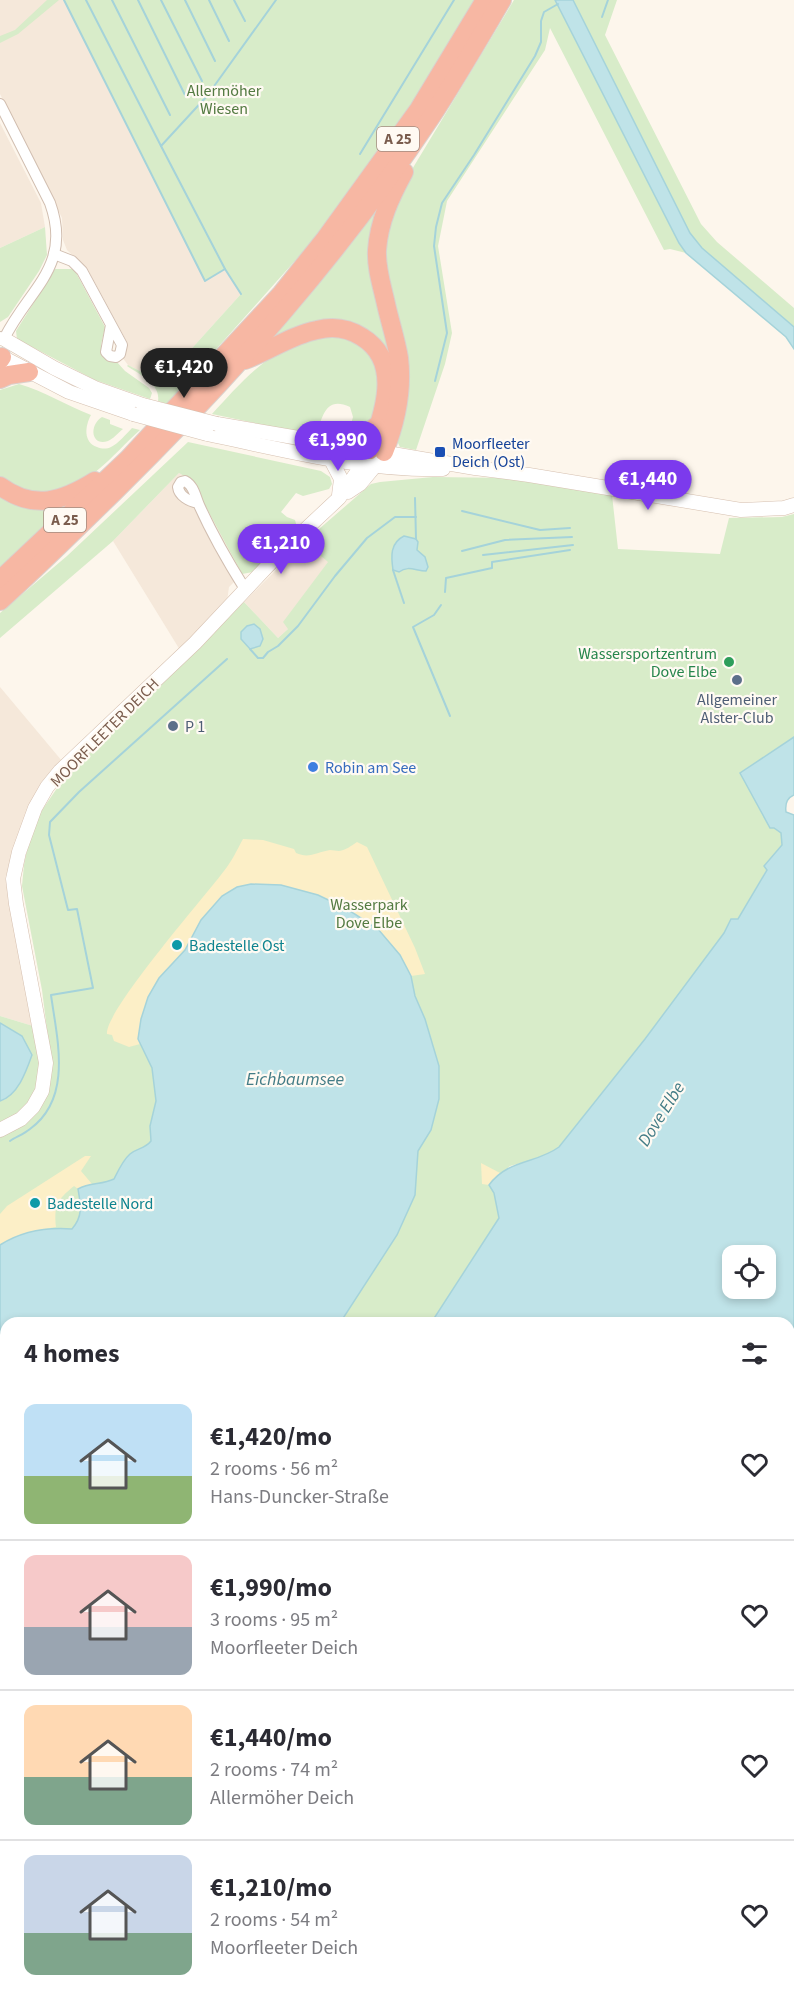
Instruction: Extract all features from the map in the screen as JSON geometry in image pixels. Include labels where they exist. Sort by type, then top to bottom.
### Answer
[{"type":"highway","name":"A 25","points":[[0,580],[128,459],[262,316],[325,239],[419,109],[485,0]]},
{"type":"highway","name":"A 25","points":[[0,601],[153,454],[241,362],[291,304],[336,248],[431,116],[502,0]]},
{"type":"highway","points":[[373,459],[395,420],[400,391],[399,358],[379,272],[377,250],[381,225],[390,198],[412,159],[431,116]]},
{"type":"highway","points":[[241,362],[319,329],[333,328],[354,332],[372,345],[384,366],[387,385],[385,406],[373,459]]},
{"type":"highway","points":[[0,379],[29,372]]},
{"type":"highway","points":[[350,447],[366,437],[381,420]]},
{"type":"highway","points":[[0,486],[11,493],[32,500],[59,499],[82,489],[128,459]]},
{"type":"street","points":[[0,104],[50,203],[56,231],[54,254],[44,280],[10,328],[1,349]]},
{"type":"street","points":[[54,254],[72,261],[82,271],[111,325]]},
{"type":"street","points":[[1,349],[29,372],[69,392],[331,460],[373,459],[475,468],[741,510],[784,508],[794,505]]},
{"type":"street","points":[[1,349],[54,368],[138,410]]},
{"type":"street","points":[[212,429],[350,447],[373,459]]},
{"type":"street","name":"MOORFLEETER DEICH","points":[[0,1130],[21,1119],[33,1107],[42,1091],[46,1063],[13,879],[18,852],[35,808],[60,771],[195,643],[307,526],[339,498],[360,484],[373,459]]},
{"type":"street","points":[[331,460],[341,479],[339,498]]},
{"type":"street","points":[[198,503],[245,589]]},
{"type":"shaded area","points":[[0,0],[64,0],[205,281],[225,269],[241,294],[175,367],[156,374],[140,371],[128,365],[122,357],[127,342],[88,270],[67,250],[63,240],[62,218],[0,94]]},
{"type":"shaded area","points":[[0,123],[41,203],[45,227],[0,248]]},
{"type":"shaded area","points":[[179,473],[192,481],[242,574],[229,587],[227,601],[180,650],[113,541]]},
{"type":"shaded area","points":[[304,542],[337,569],[278,638],[244,602]]},
{"type":"shaded area","points":[[0,687],[62,761],[31,805],[5,878],[33,1026],[0,1016]]},
{"type":"green space","points":[[47,0],[59,0],[18,34],[0,43],[0,36],[15,30]]},
{"type":"green space","name":"Allermöher Wiesen","points":[[64,0],[476,0],[408,111],[318,235],[167,404],[158,401],[156,389],[148,380],[127,366],[156,374],[175,367],[241,294],[225,269],[205,281]]},
{"type":"green space","points":[[514,0],[555,0],[686,253],[670,249],[664,250],[550,28],[545,50],[447,201],[438,246],[452,333],[445,364],[416,450],[400,447],[395,437],[402,409],[381,261],[383,235],[408,176]]},
{"type":"green space","points":[[573,0],[617,0],[605,35],[701,224],[717,242],[794,308],[794,327],[702,248],[690,233]]},
{"type":"green space","points":[[379,206],[393,395],[361,331],[265,347]]},
{"type":"green space","points":[[45,227],[47,255],[8,317],[0,322],[0,248]]},
{"type":"green space","points":[[55,269],[74,269],[105,327],[101,345],[107,357],[116,361],[125,371],[149,388],[152,393],[150,399],[95,380],[17,339],[16,331]]},
{"type":"green space","points":[[328,334],[345,335],[376,360],[381,384],[368,433],[346,441],[353,417],[350,407],[342,404],[335,404],[326,410],[316,436],[212,414],[250,374],[272,357],[296,344]]},
{"type":"green space","points":[[19,384],[91,415],[86,433],[92,445],[97,447],[109,448],[120,441],[132,428],[140,430],[105,464],[79,484],[49,494],[24,490],[0,476],[0,390]]},
{"type":"green space","points":[[102,417],[110,420],[110,424],[123,429],[110,440],[103,442],[98,441],[94,435],[95,425]]},
{"type":"green space","points":[[188,442],[321,471],[330,477],[332,484],[329,489],[303,496],[296,493],[281,512],[295,520],[297,527],[253,572],[242,574],[192,481],[179,473],[113,541],[0,638],[0,613],[67,556]]},
{"type":"green space","name":"Wasserpark Dove Elbe","points":[[433,477],[512,478],[612,495],[618,549],[720,554],[729,518],[782,517],[794,514],[794,737],[762,759],[774,828],[781,833],[782,845],[764,866],[767,869],[738,919],[731,919],[724,933],[645,1039],[559,1147],[549,1155],[510,1166],[489,1185],[494,1192],[499,1218],[435,1317],[0,1317],[0,1136],[24,1123],[51,1062],[42,990],[22,886],[29,840],[40,813],[62,781],[244,602],[278,638],[288,629],[283,622],[328,562],[304,542],[371,484]]},
{"type":"green space","points":[[0,496],[10,502],[28,507],[77,500],[0,571]]},
{"type":"green space","points":[[0,1016],[33,1026],[40,1060],[35,1092],[18,1115],[0,1125],[0,1101],[6,1099],[22,1036],[0,1023]]},
{"type":"sand","name":"Badestelle Ost","points":[[243,839],[263,840],[294,849],[296,853],[305,855],[342,850],[357,842],[367,847],[425,974],[411,976],[400,955],[378,929],[281,885],[250,884],[237,887],[201,920],[185,950],[159,978],[138,1039],[140,1044],[129,1047],[114,1041],[112,1035],[107,1034],[110,1022],[121,1003],[227,867]]},
{"type":"sand","name":"Badestelle Nord","points":[[85,1156],[91,1156],[81,1171],[92,1184],[78,1189],[74,1186],[64,1195],[56,1208],[56,1227],[27,1233],[0,1245],[0,1214],[7,1206]]},
{"type":"sand","points":[[481,1163],[500,1173],[489,1185],[482,1184]]},
{"type":"water","points":[[555,0],[573,0],[690,233],[702,248],[794,327],[794,349],[786,337],[686,253],[679,243]]},
{"type":"water","points":[[404,536],[416,539],[418,542],[417,550],[425,557],[428,567],[426,571],[409,569],[399,572],[393,570],[394,546]]},
{"type":"water","points":[[254,624],[260,629],[263,639],[260,646],[250,649],[241,639],[241,632],[247,626]]},
{"type":"water","name":"Dove Elbe","points":[[794,737],[794,795],[786,804],[786,812],[794,815],[794,1317],[435,1317],[499,1218],[494,1193],[489,1185],[505,1170],[559,1147],[645,1039],[724,933],[731,919],[738,919],[767,870],[764,866],[782,845],[781,833],[770,828],[740,773]]},
{"type":"water","name":"Eichbaumsee","points":[[251,884],[281,885],[318,895],[347,909],[378,929],[400,955],[411,976],[415,996],[425,1019],[439,1066],[439,1099],[431,1130],[418,1151],[415,1195],[397,1235],[344,1317],[0,1317],[0,1245],[17,1236],[34,1231],[72,1229],[78,1220],[80,1211],[78,1189],[114,1179],[127,1156],[151,1141],[150,1126],[156,1101],[152,1068],[138,1039],[148,997],[159,978],[185,950],[201,920],[222,896],[237,887]]},
{"type":"water","points":[[0,1023],[22,1036],[32,1055],[24,1075],[12,1094],[0,1101]]},
{"type":"waterway","points":[[64,0],[205,281],[225,269],[241,294]]},
{"type":"waterway","points":[[86,0],[161,146],[207,96],[276,0]]},
{"type":"waterway","points":[[112,0],[170,115]]},
{"type":"waterway","points":[[138,0],[186,97]]},
{"type":"waterway","points":[[161,0],[202,81]]},
{"type":"waterway","points":[[185,0],[215,61]]},
{"type":"waterway","points":[[209,0],[229,41]]},
{"type":"waterway","points":[[234,0],[245,21]]},
{"type":"waterway","points":[[360,154],[454,0]]},
{"type":"waterway","points":[[602,17],[608,0]]},
{"type":"waterway","points":[[435,381],[447,333],[434,246],[442,203],[535,56],[541,42],[541,21],[544,12],[558,4]]},
{"type":"waterway","points":[[161,146],[225,269]]},
{"type":"waterway","points":[[415,498],[416,539]]},
{"type":"waterway","points":[[462,511],[540,530],[570,528]]},
{"type":"waterway","points":[[250,649],[258,658],[263,658],[298,626],[367,538],[395,517],[416,517]]},
{"type":"waterway","points":[[462,551],[505,540],[572,537]]},
{"type":"waterway","points":[[483,555],[573,545]]},
{"type":"waterway","points":[[445,592],[446,578],[492,568],[492,562],[570,550]]},
{"type":"waterway","points":[[393,570],[404,603]]},
{"type":"waterway","points":[[441,605],[434,615],[413,627],[450,716]]},
{"type":"waterway","points":[[10,1141],[28,1131],[43,1116],[52,1101],[57,1085],[58,1049],[51,995],[93,988],[77,909],[68,910],[49,835],[50,822],[79,792],[227,659]]},
{"type":"place","name":"Moorfleeter Deich (Ost)","points":[[440,452]]},
{"type":"place","name":"Wassersportzentrum Dove Elbe","points":[[729,662]]},
{"type":"place","name":"Allgemeiner Alster-Club","points":[[737,680]]},
{"type":"place","name":"P 1","points":[[173,726]]},
{"type":"place","name":"Robin am See","points":[[313,767]]},
{"type":"place","name":"Badestelle Ost","points":[[177,945]]},
{"type":"place","name":"Badestelle Nord","points":[[35,1203]]}]
